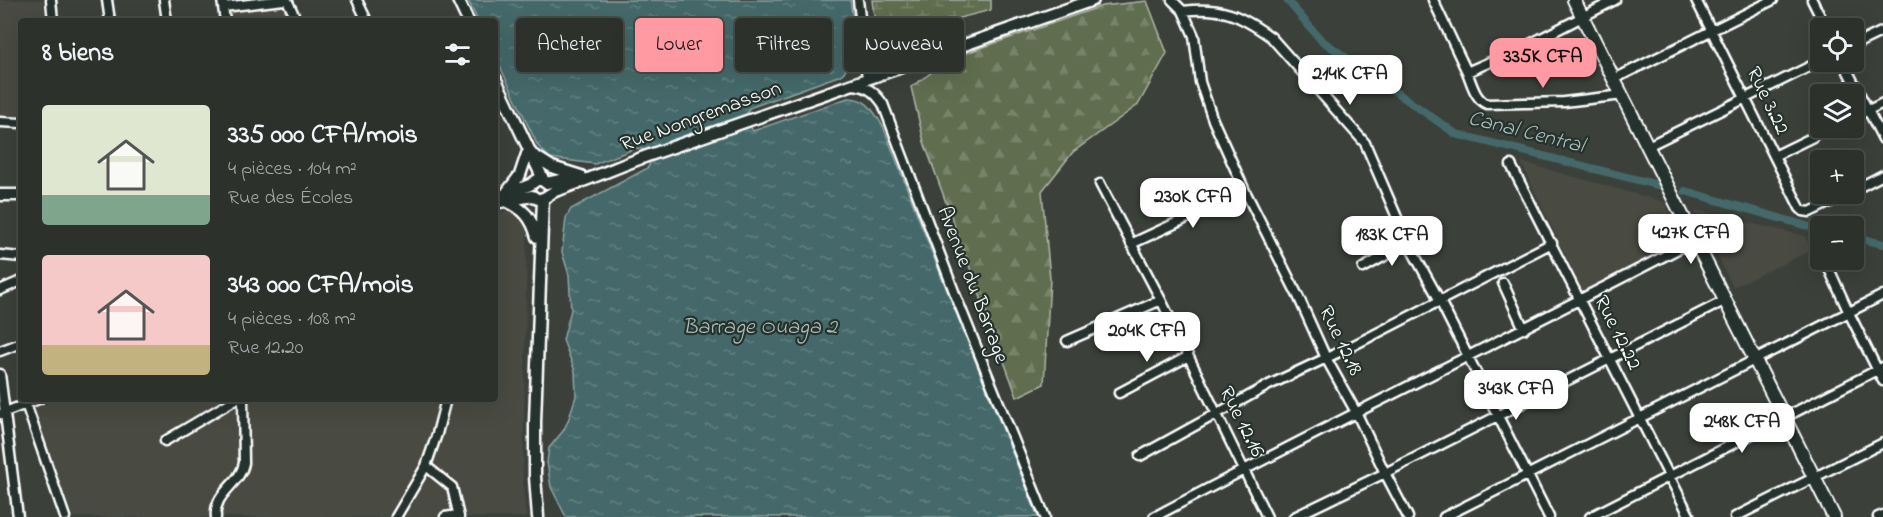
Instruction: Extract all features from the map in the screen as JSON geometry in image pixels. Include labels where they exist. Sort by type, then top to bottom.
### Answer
[{"type":"main road","points":[[1574,0],[1834,517]]},
{"type":"street","points":[[51,0],[53,18]]},
{"type":"street","points":[[107,0],[110,18]]},
{"type":"street","points":[[164,0],[167,18]]},
{"type":"street","points":[[223,4],[286,0],[295,18]]},
{"type":"street","points":[[357,0],[366,18]]},
{"type":"street","points":[[458,0],[467,18]]},
{"type":"street","points":[[858,0],[867,78]]},
{"type":"street","name":"Rue Nongremasson","points":[[500,199],[583,182],[594,176],[867,78],[1093,0]]},
{"type":"street","points":[[1172,0],[1183,11],[1229,12],[1271,37],[1365,143],[1408,243],[1440,301],[1549,517]]},
{"type":"street","points":[[1433,0],[1477,96],[1483,103],[1564,102],[1623,95]]},
{"type":"street","points":[[1467,72],[1524,47],[1615,0]]},
{"type":"street","name":"Rue 3.22","points":[[1696,0],[1800,208],[1810,212],[1826,204]]},
{"type":"street","points":[[1614,80],[1773,0]]},
{"type":"street","points":[[1812,0],[1821,18]]},
{"type":"street","name":"Rue 12.18","points":[[1183,11],[1196,45],[1200,82],[1213,120],[1326,358],[1357,414],[1408,517]]},
{"type":"street","points":[[1864,40],[1883,31]]},
{"type":"street","points":[[1648,146],[1810,67]]},
{"type":"street","points":[[1848,72],[1883,139]]},
{"type":"street","points":[[498,84],[523,135],[539,190],[540,266],[535,422],[538,517]]},
{"type":"street","name":"Avenue du Barrage","points":[[849,85],[870,89],[883,104],[955,294],[1045,517]]},
{"type":"street","points":[[1864,112],[1883,103]]},
{"type":"street","points":[[0,122],[18,123]]},
{"type":"street","points":[[1774,156],[1811,138]]},
{"type":"street","points":[[529,153],[552,167],[581,176]]},
{"type":"street","points":[[529,153],[520,175],[500,199],[526,213],[534,226],[540,266]]},
{"type":"street","name":"Rue 12.22","points":[[1511,165],[1690,517]]},
{"type":"street","points":[[1864,185],[1883,175]]},
{"type":"street","name":"Rue Nongremasson","points":[[539,190],[581,176],[594,176]]},
{"type":"street","name":"Rue 12.16","points":[[1100,184],[1161,300],[1267,517]]},
{"type":"street","points":[[537,238],[539,190]]},
{"type":"street","points":[[1131,244],[1245,191]]},
{"type":"street","points":[[0,195],[18,195]]},
{"type":"street","points":[[1154,517],[1695,240]]},
{"type":"street","points":[[1363,268],[1408,243]]},
{"type":"street","points":[[1140,456],[1269,385],[1552,243]]},
{"type":"street","points":[[0,255],[18,257]]},
{"type":"street","points":[[1830,270],[1849,313],[1880,368],[1883,381]]},
{"type":"street","points":[[0,290],[18,282]]},
{"type":"street","points":[[1503,283],[1524,328]]},
{"type":"street","points":[[1444,517],[1883,295]]},
{"type":"street","points":[[1067,341],[1161,300]]},
{"type":"street","points":[[1294,517],[1726,300]]},
{"type":"street","points":[[0,351],[18,344]]},
{"type":"street","points":[[1119,393],[1187,357]]},
{"type":"street","points":[[1590,517],[1880,368]]},
{"type":"street","points":[[0,374],[3,413],[18,517]]},
{"type":"street","points":[[3,413],[31,402]]},
{"type":"street","points":[[165,441],[231,402]]},
{"type":"street","points":[[216,517],[218,501],[243,470],[243,402]]},
{"type":"street","points":[[396,517],[426,466],[445,402]]},
{"type":"street","points":[[26,404],[65,517]]},
{"type":"street","points":[[1735,517],[1883,442]]},
{"type":"street","points":[[426,466],[452,488],[458,516],[445,517]]},
{"type":"street","points":[[1878,517],[1883,514]]},
{"type":"shaded area","points":[[0,0],[43,0],[46,18],[18,18],[18,116],[0,115]]},
{"type":"shaded area","points":[[281,0],[290,18],[229,18],[227,6]]},
{"type":"shaded area","points":[[1521,162],[1664,202],[1683,240],[1583,292]]},
{"type":"shaded area","points":[[510,210],[527,220],[523,487],[526,517],[73,517],[33,408],[49,402],[498,402],[498,213]]},
{"type":"shaded area","points":[[1695,210],[1805,236],[1810,251],[1733,287]]},
{"type":"green space","points":[[872,0],[991,0],[991,10],[960,18],[874,18]]},
{"type":"green space","points":[[1147,1],[1167,53],[1138,105],[1073,152],[1042,191],[1050,279],[1044,384],[1017,397],[924,142],[911,87],[932,72],[964,72],[964,54],[1102,6]]},
{"type":"water","points":[[468,0],[850,0],[853,18],[844,18],[844,72],[841,75],[749,108],[747,114],[645,150],[636,148],[595,164],[550,158],[538,146],[498,62],[498,18],[477,18]]},
{"type":"water","name":"Barrage Ouaga 2","points":[[848,98],[865,103],[883,126],[1038,517],[566,517],[551,487],[547,462],[549,448],[563,431],[576,396],[575,371],[563,340],[571,310],[569,275],[562,252],[566,218],[571,209],[646,169],[650,161],[750,126],[753,131]]},
{"type":"waterway","name":"Canal Central","points":[[1287,0],[1321,40],[1456,134],[1658,185]]},
{"type":"waterway","name":"Canal Central","points":[[1685,191],[1810,227]]},
{"type":"waterway","name":"Canal Central","points":[[1864,239],[1883,244]]}]
